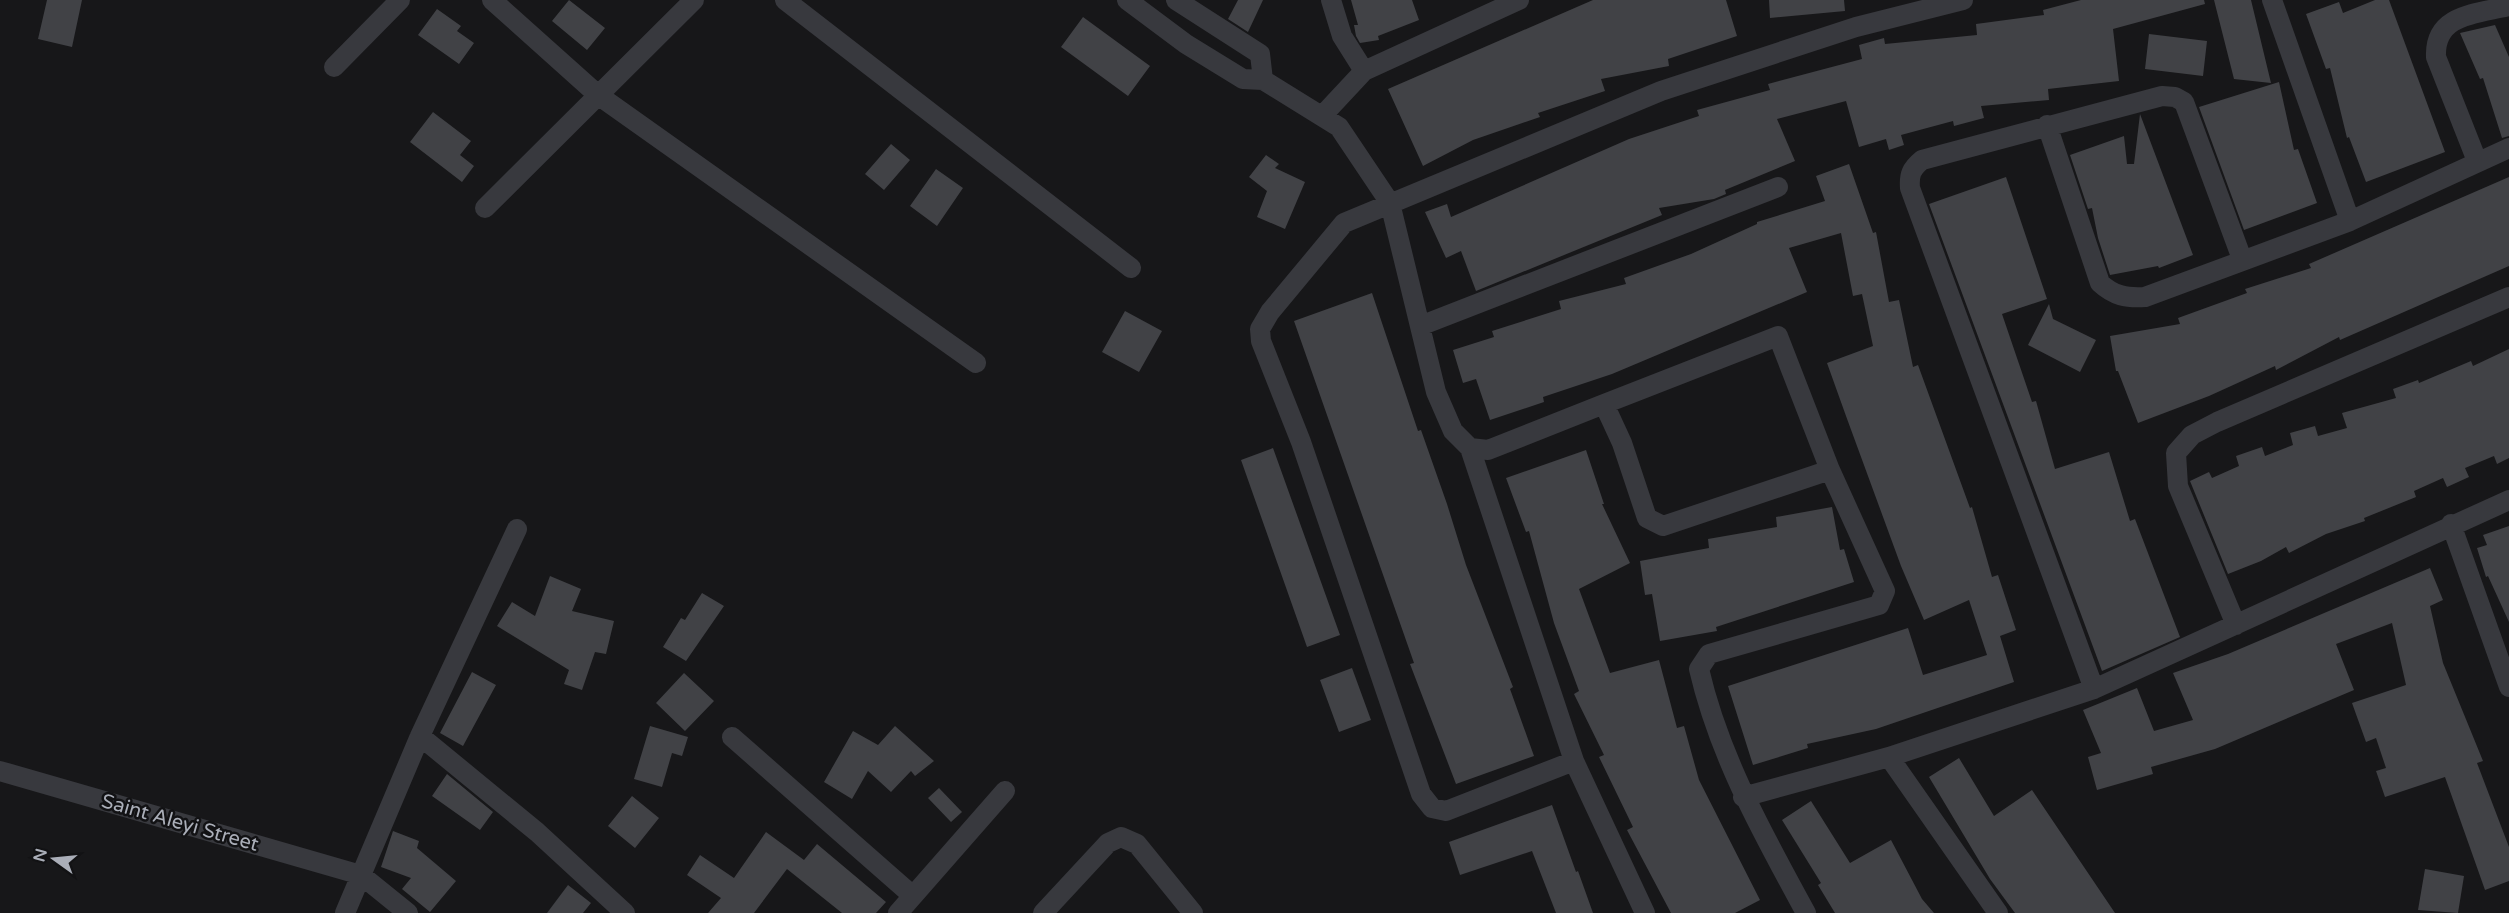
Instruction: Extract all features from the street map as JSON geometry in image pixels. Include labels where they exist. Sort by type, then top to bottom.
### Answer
[{"type":"street","points":[[334,67],[400,0]]},
{"type":"street","points":[[492,0],[598,95],[976,363]]},
{"type":"street","points":[[484,207],[694,0]]},
{"type":"street","points":[[785,0],[1131,268]]},
{"type":"street","points":[[1128,0],[1186,44],[1243,79],[1263,80],[1339,127],[1390,203],[1436,392],[1453,431],[1470,448],[1574,761],[1645,913]]},
{"type":"street","points":[[1176,0],[1260,54],[1263,80]]},
{"type":"street","points":[[1331,0],[1342,36],[1364,71]]},
{"type":"street","points":[[1322,116],[1364,71],[1519,0]]},
{"type":"street","points":[[1574,761],[1446,811],[1432,808],[1421,794],[1300,442],[1261,341],[1260,329],[1270,312],[1344,223],[1661,91],[1856,27],[1963,0]]},
{"type":"street","points":[[2272,0],[2350,221]]},
{"type":"street","points":[[2477,161],[2436,57],[2435,40],[2444,27],[2460,18],[2509,6]]},
{"type":"street","points":[[2094,689],[1910,188],[1909,176],[1922,160],[2162,96],[2175,97],[2184,102],[2242,259]]},
{"type":"street","points":[[2047,125],[2100,283],[2111,293],[2129,298],[2145,297],[2242,259],[2350,221],[2509,148]]},
{"type":"street","points":[[1420,326],[1778,187]]},
{"type":"street","points":[[2236,625],[2178,486],[2176,453],[2192,435],[2217,422],[2509,297]]},
{"type":"street","points":[[1470,448],[1488,450],[1778,336],[1830,470],[1885,591],[1884,599],[1879,605],[1709,654],[1702,661],[1699,669],[1705,697],[1743,797],[1806,913]]},
{"type":"street","points":[[1604,404],[1622,443],[1647,518],[1663,526],[1830,470]]},
{"type":"street","points":[[1743,797],[1888,758],[2094,689],[2451,524],[2509,500]]},
{"type":"street","points":[[2451,524],[2509,687]]},
{"type":"street","points":[[345,913],[420,736],[517,529]]},
{"type":"street","points":[[420,736],[537,832],[625,913]]},
{"type":"street","points":[[732,737],[913,896]]},
{"type":"street","points":[[1888,758],[1998,913]]},
{"type":"street","name":"Saint Aleyi Street","points":[[0,771],[361,875]]},
{"type":"street","points":[[898,913],[1005,790]]},
{"type":"street","points":[[1043,913],[1108,843],[1121,837],[1137,844],[1193,913]]},
{"type":"street","points":[[361,875],[408,913]]},
{"type":"building","points":[[47,0],[82,0],[72,47],[38,39]]},
{"type":"building","points":[[569,0],[605,28],[587,50],[552,21]]},
{"type":"building","points":[[1238,0],[1263,0],[1248,32],[1228,19]]},
{"type":"building","points":[[1351,0],[1412,0],[1419,20],[1378,36],[1379,40],[1360,43],[1356,36],[1354,25],[1358,25]]},
{"type":"building","points":[[1593,0],[1726,0],[1737,36],[1668,59],[1669,66],[1601,79],[1605,91],[1538,113],[1540,117],[1473,140],[1423,166],[1388,89]]},
{"type":"building","points":[[1769,0],[1844,0],[1845,11],[1770,18]]},
{"type":"building","points":[[2081,0],[2204,0],[2205,4],[2113,29],[2119,81],[2048,89],[2049,100],[1981,106],[1984,118],[1954,126],[1953,121],[1901,135],[1904,145],[1889,150],[1886,139],[1859,147],[1846,101],[1777,119],[1795,161],[1725,190],[1726,194],[1714,199],[1659,208],[1662,215],[1476,291],[1461,251],[1446,258],[1425,212],[1447,204],[1451,217],[1629,139],[1699,116],[1697,110],[1770,90],[1768,84],[1862,59],[1859,45],[1884,38],[1885,44],[1977,35],[1976,24],[2044,15],[2043,10]]},
{"type":"building","points":[[2214,0],[2251,0],[2271,83],[2234,79]]},
{"type":"building","points":[[2375,0],[2389,0],[2445,152],[2366,182],[2349,137],[2347,138],[2330,68],[2326,69],[2306,14],[2339,2],[2343,13]]},
{"type":"building","points":[[437,9],[461,26],[457,31],[474,43],[459,64],[418,35]]},
{"type":"building","points":[[1083,17],[1150,66],[1128,96],[1061,47]]},
{"type":"building","points":[[2495,25],[2509,57],[2509,136],[2502,138],[2483,78],[2480,79],[2460,33]]},
{"type":"building","points":[[2149,34],[2207,41],[2203,76],[2145,69]]},
{"type":"building","points":[[2279,82],[2294,150],[2298,149],[2317,203],[2244,230],[2199,107]]},
{"type":"building","points":[[433,112],[471,141],[460,155],[474,166],[462,182],[410,142]]},
{"type":"building","points":[[2140,114],[2193,255],[2159,268],[2158,266],[2110,275],[2098,238],[2092,208],[2088,209],[2070,155],[2124,136],[2127,164],[2134,164]]},
{"type":"building","points":[[891,144],[910,160],[884,190],[865,174]]},
{"type":"building","points":[[1266,155],[1279,164],[1275,168],[1305,182],[1285,229],[1257,217],[1267,191],[1249,177]]},
{"type":"building","points":[[1849,164],[1873,233],[1876,232],[1889,302],[1899,300],[1913,367],[1918,365],[1970,508],[1972,507],[1992,577],[1998,575],[2016,630],[2000,636],[2014,682],[1876,729],[1807,744],[1808,748],[1753,765],[1728,686],[1908,628],[1923,675],[1987,655],[1969,600],[1924,620],[1901,566],[1827,363],[1873,346],[1862,294],[1853,296],[1841,233],[1789,248],[1807,292],[1612,374],[1543,397],[1544,402],[1490,420],[1476,379],[1463,383],[1453,350],[1494,337],[1492,331],[1561,309],[1559,301],[1626,284],[1624,278],[1691,254],[1757,222],[1825,201],[1816,176]]},
{"type":"building","points":[[936,169],[963,188],[937,226],[910,206]]},
{"type":"building","points":[[2006,177],[2047,299],[2002,314],[2032,402],[2036,401],[2055,469],[2109,452],[2130,521],[2135,519],[2180,637],[2102,671],[1929,204]]},
{"type":"building","points":[[2509,177],[2509,266],[2340,340],[2339,337],[2276,370],[2275,366],[2209,396],[2138,423],[2118,371],[2116,371],[2110,336],[2180,324],[2178,318],[2247,293],[2245,289],[2311,268],[2309,264]]},
{"type":"building","points":[[1372,293],[1418,431],[1421,430],[1466,565],[1513,687],[1510,689],[1534,756],[1456,784],[1410,664],[1414,663],[1294,321]]},
{"type":"building","points":[[2049,304],[2053,319],[2096,340],[2080,372],[2028,345]]},
{"type":"building","points":[[1125,311],[1162,331],[1139,372],[1102,352]]},
{"type":"building","points":[[2509,349],[2509,458],[2497,464],[2494,456],[2465,468],[2469,477],[2447,487],[2443,478],[2414,491],[2416,497],[2364,518],[2365,521],[2326,534],[2289,553],[2286,547],[2261,561],[2228,574],[2190,481],[2209,472],[2212,478],[2239,466],[2236,456],[2262,447],[2265,456],[2293,445],[2290,433],[2315,426],[2318,436],[2347,428],[2342,413],[2396,398],[2393,389],[2418,380],[2419,383],[2471,361],[2473,366]]},
{"type":"building","points":[[1273,448],[1340,635],[1307,647],[1241,460]]},
{"type":"building","points":[[1586,450],[1604,504],[1602,504],[1630,563],[1579,589],[1610,673],[1659,660],[1677,728],[1684,726],[1699,780],[1760,900],[1735,913],[1671,913],[1627,830],[1633,827],[1599,757],[1604,755],[1574,694],[1579,691],[1554,623],[1529,531],[1526,532],[1506,478]]},
{"type":"building","points":[[1832,507],[1840,550],[1844,549],[1854,582],[1716,627],[1717,631],[1660,641],[1652,594],[1645,595],[1640,561],[1709,548],[1708,539],[1777,527],[1776,517]]},
{"type":"building","points":[[2509,526],[2509,622],[2488,576],[2486,577],[2477,548],[2487,545],[2483,535]]},
{"type":"building","points":[[2430,568],[2443,600],[2430,606],[2443,663],[2483,761],[2477,763],[2509,847],[2509,881],[2485,890],[2445,777],[2385,797],[2376,771],[2386,768],[2376,738],[2366,742],[2352,703],[2406,685],[2392,623],[2336,644],[2354,690],[2215,749],[2151,767],[2153,774],[2097,790],[2088,757],[2101,753],[2083,710],[2137,688],[2154,731],[2193,720],[2173,673],[2228,654]]},
{"type":"building","points":[[550,576],[581,589],[572,611],[614,621],[606,654],[595,652],[582,690],[564,684],[569,670],[497,626],[512,602],[535,616]]},
{"type":"building","points":[[702,593],[724,606],[686,661],[663,647],[681,618],[685,620]]},
{"type":"building","points":[[1352,668],[1371,720],[1339,732],[1320,680]]},
{"type":"building","points":[[472,672],[496,685],[463,746],[440,733]]},
{"type":"building","points":[[684,673],[714,701],[685,731],[656,703]]},
{"type":"building","points":[[650,726],[688,737],[682,756],[672,753],[662,787],[634,779]]},
{"type":"building","points":[[895,726],[934,761],[915,776],[911,771],[891,792],[868,771],[852,799],[824,782],[853,731],[878,745]]},
{"type":"building","points":[[1959,758],[1994,816],[2032,790],[2115,913],[2015,913],[1990,879],[1929,777]]},
{"type":"building","points":[[447,774],[493,812],[480,830],[432,796]]},
{"type":"building","points":[[939,788],[962,812],[951,822],[928,798]]},
{"type":"building","points":[[632,796],[659,818],[635,848],[608,826]]},
{"type":"building","points":[[1811,801],[1850,863],[1891,840],[1922,899],[1934,913],[1835,913],[1818,885],[1821,883],[1782,820]]},
{"type":"building","points":[[1552,805],[1593,913],[1556,913],[1532,851],[1460,875],[1449,842]]},
{"type":"building","points":[[393,831],[419,841],[417,848],[456,881],[430,912],[402,889],[411,878],[381,867]]},
{"type":"building","points":[[766,832],[804,860],[817,844],[886,902],[876,913],[842,913],[787,869],[754,913],[708,913],[721,898],[687,875],[700,855],[734,878]]},
{"type":"building","points":[[2425,869],[2464,876],[2458,913],[2418,910]]},
{"type":"building","points":[[568,885],[591,903],[583,913],[547,913]]}]
